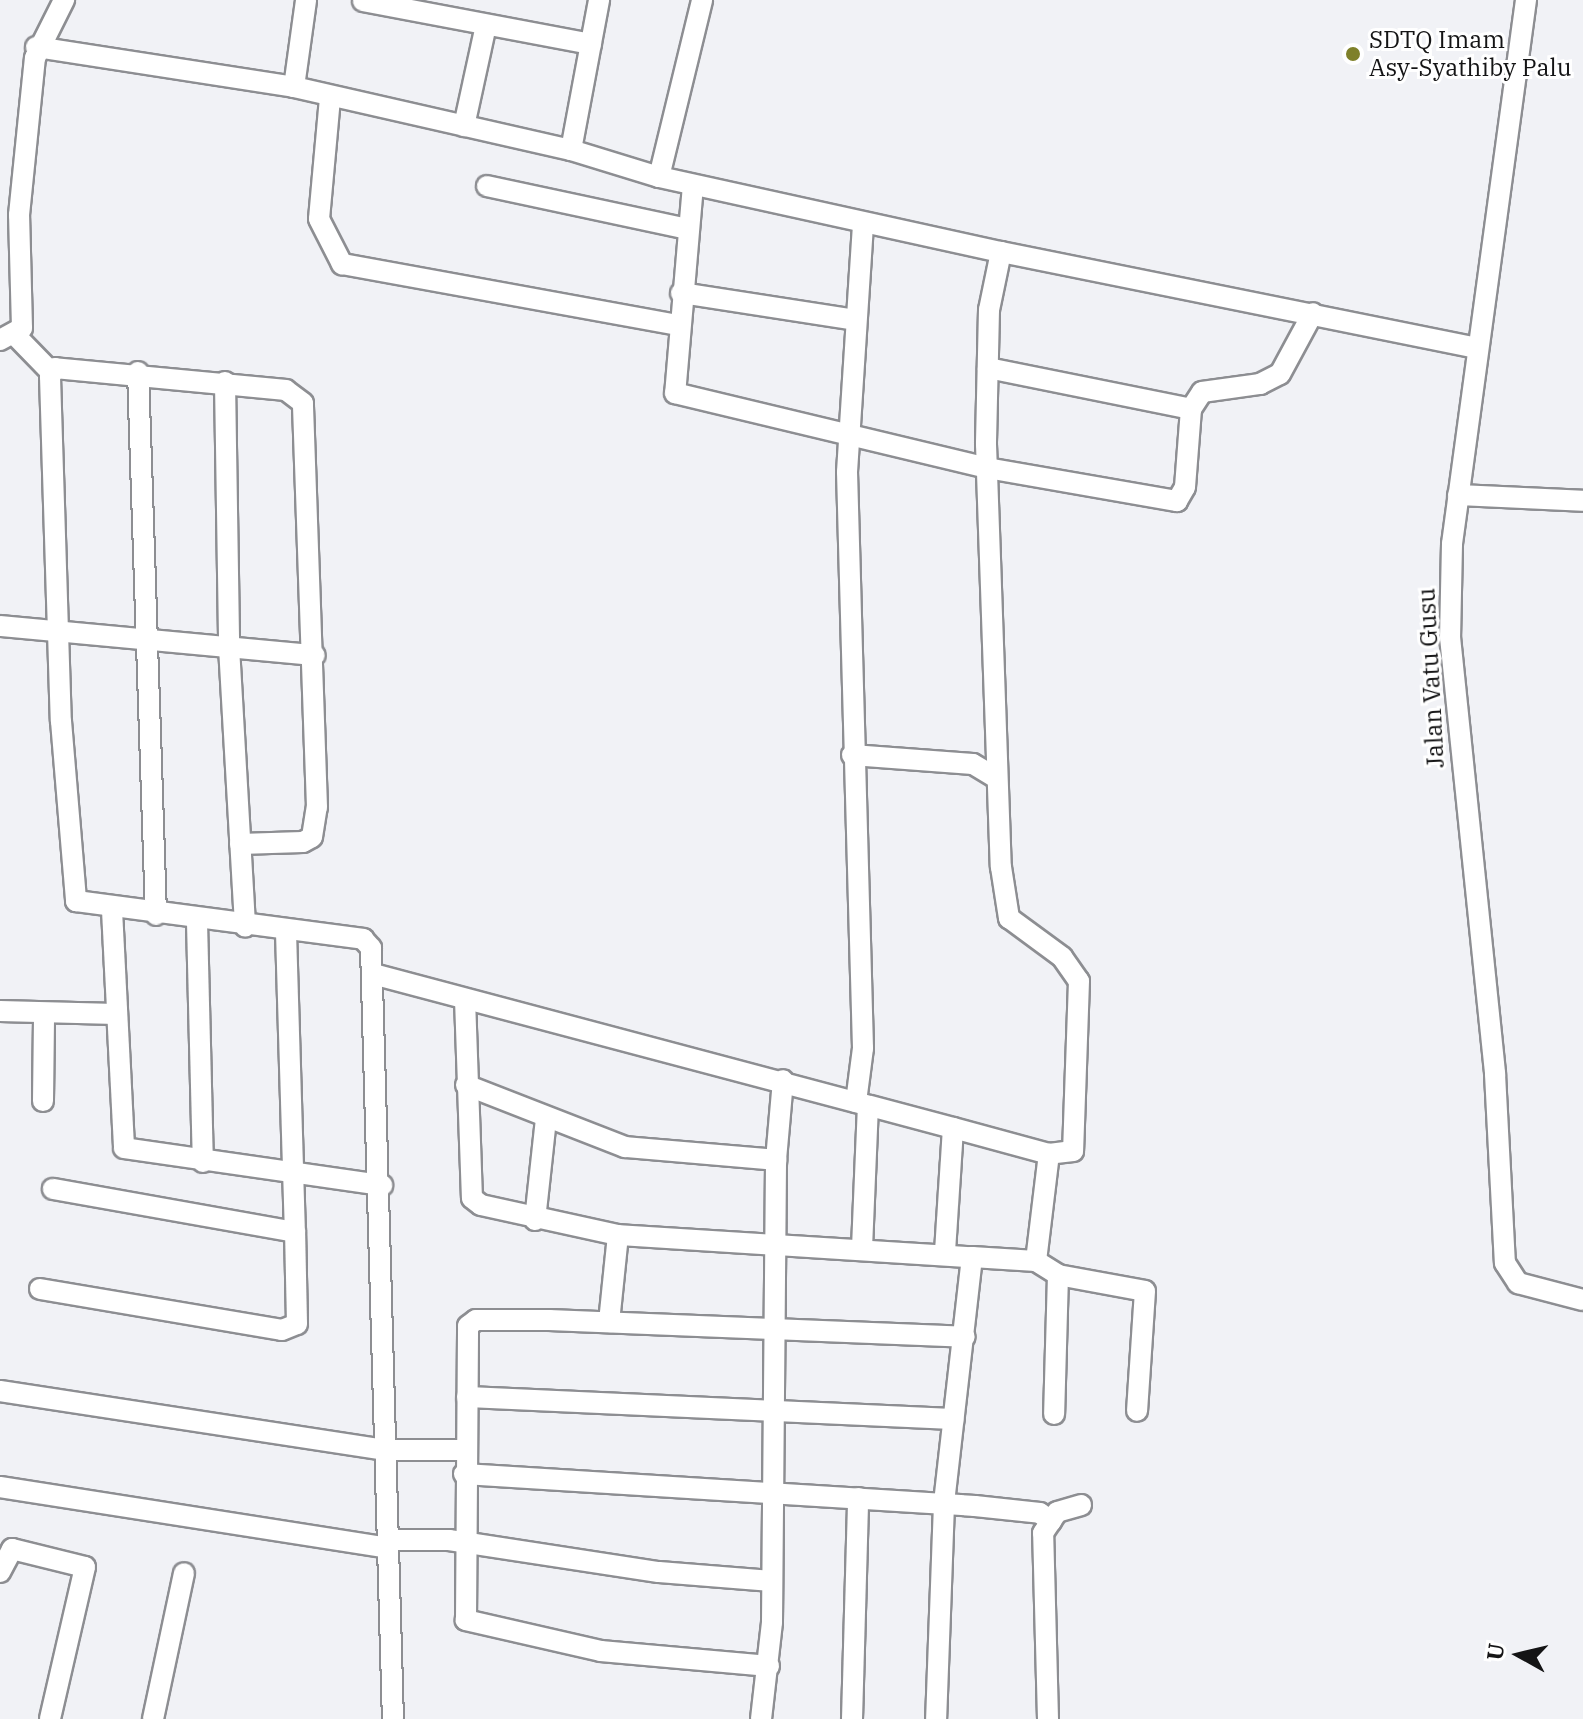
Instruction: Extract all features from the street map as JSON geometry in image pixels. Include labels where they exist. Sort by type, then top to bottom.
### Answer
[{"type":"street","points":[[64,0],[36,47],[19,215],[23,314],[7,337],[51,372],[138,372],[225,382],[286,390],[303,403],[315,655],[312,837],[289,844],[240,844]]},
{"type":"street","points":[[294,87],[306,0]]},
{"type":"street","points":[[571,150],[599,0]]},
{"type":"street","points":[[659,177],[702,0]]},
{"type":"street","name":"Jalan Vatu Gusu","points":[[1526,0],[1458,495],[1450,637],[1495,1074],[1505,1263],[1518,1283],[1583,1300]]},
{"type":"street","points":[[363,1],[591,44]]},
{"type":"street","points":[[464,126],[486,25]]},
{"type":"street","points":[[36,47],[294,87],[330,98],[571,150],[659,177],[863,223],[1476,348]]},
{"type":"street","points":[[330,98],[319,219],[342,264],[677,325]]},
{"type":"street","points":[[693,185],[677,325],[675,393],[987,468],[1177,501],[1185,487],[1191,409],[1202,392],[1260,384],[1280,374],[1313,313]]},
{"type":"street","points":[[487,186],[688,229]]},
{"type":"street","points":[[862,1248],[863,1048],[852,755],[848,437],[863,223]]},
{"type":"street","points":[[373,974],[783,1080],[1049,1154],[1073,1151],[1079,981],[1062,957],[1009,918],[996,778],[987,468],[989,310],[1001,252]]},
{"type":"street","points":[[681,293],[855,320]]},
{"type":"street","points":[[988,368],[1191,409]]},
{"type":"street","points":[[51,372],[58,630],[74,896],[83,906],[197,922],[363,939],[371,948],[382,1185],[385,1450],[393,1719]]},
{"type":"street","points":[[138,372],[144,639],[156,915]]},
{"type":"street","points":[[225,382],[229,647],[245,927]]},
{"type":"street","points":[[1458,495],[1583,501]]},
{"type":"street","points":[[0,626],[315,655]]},
{"type":"street","points":[[852,755],[973,764],[996,778]]},
{"type":"street","points":[[112,910],[121,1144],[130,1152],[382,1185]]},
{"type":"street","points":[[197,922],[203,1162]]},
{"type":"street","points":[[40,1289],[292,1329],[297,1324],[286,932]]},
{"type":"street","points":[[465,999],[472,1198],[535,1220],[618,1235],[945,1251],[972,1257],[1036,1261],[1058,1275],[1145,1291],[1137,1411]]},
{"type":"street","points":[[0,1011],[44,1015],[116,1014]]},
{"type":"street","points":[[43,1101],[44,1015]]},
{"type":"street","points":[[761,1719],[769,1666],[775,1497],[774,1245],[776,1160],[783,1080]]},
{"type":"street","points":[[466,1085],[546,1118],[644,1151],[776,1160]]},
{"type":"street","points":[[535,1220],[546,1118]]},
{"type":"street","points":[[945,1251],[953,1128]]},
{"type":"street","points":[[1036,1261],[1049,1154]]},
{"type":"street","points":[[53,1189],[295,1232]]},
{"type":"street","points":[[609,1322],[618,1235]]},
{"type":"street","points":[[936,1719],[944,1504],[972,1257]]},
{"type":"street","points":[[1054,1414],[1058,1275]]},
{"type":"street","points":[[769,1666],[601,1651],[480,1626],[466,1620],[463,1450],[467,1397],[466,1332],[476,1320],[609,1322],[965,1337]]},
{"type":"street","points":[[0,1391],[385,1450],[463,1450]]},
{"type":"street","points":[[467,1397],[954,1419]]},
{"type":"street","points":[[464,1474],[775,1497],[858,1498],[944,1504],[1040,1513],[1051,1522]]},
{"type":"street","points":[[0,1487],[388,1544],[464,1543],[659,1572],[772,1581]]},
{"type":"street","points":[[852,1719],[858,1498]]},
{"type":"street","points":[[1048,1719],[1043,1533],[1057,1512],[1081,1505]]},
{"type":"street","points":[[0,1572],[12,1549],[85,1567],[50,1719]]},
{"type":"street","points":[[153,1719],[184,1573]]},
{"type":"place","name":"SDTQ Imam Asy-Syathiby Palu","points":[[1353,54]]}]
